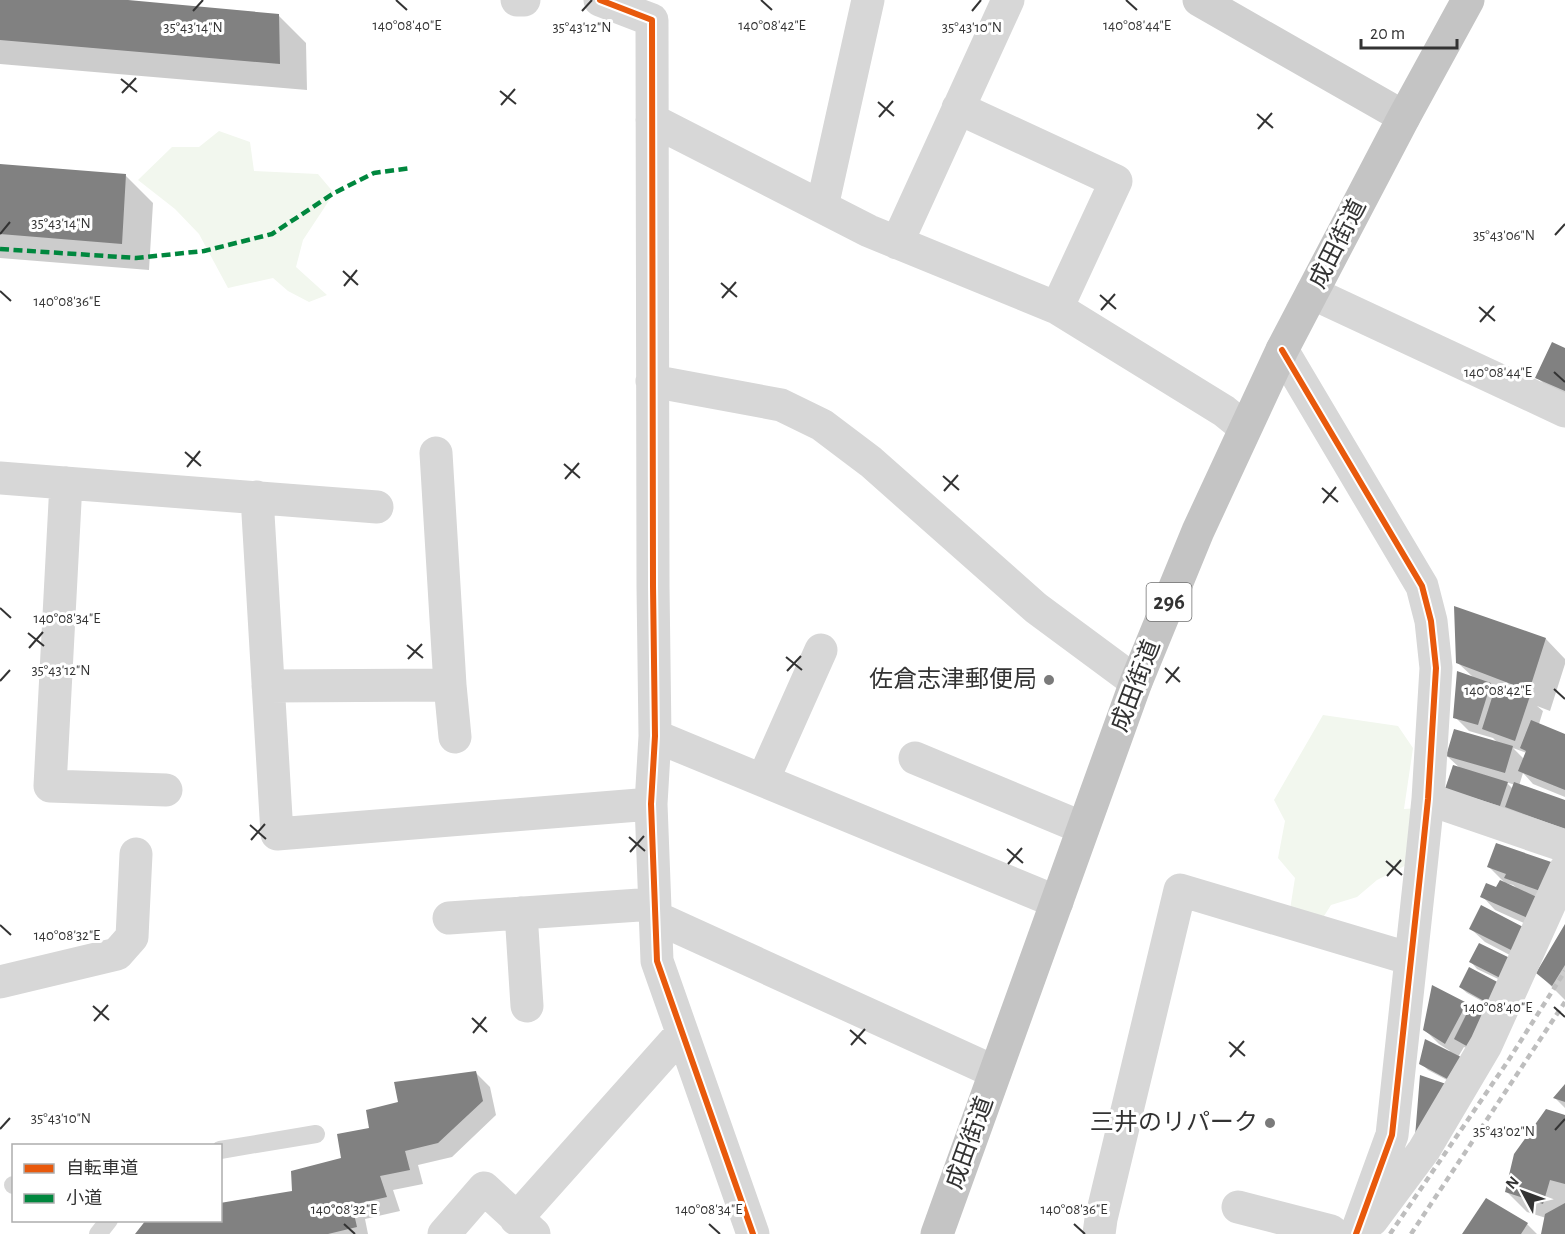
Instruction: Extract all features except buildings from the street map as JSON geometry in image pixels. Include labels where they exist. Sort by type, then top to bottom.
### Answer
[{"type":"highway","name":"成田街道","points":[[937,1234],[1136,682],[1198,531],[1282,350],[1468,0]]},
{"type":"street","points":[[517,0],[524,0]]},
{"type":"street","points":[[600,0],[652,20],[655,736],[651,804],[657,960],[753,1234]]},
{"type":"street","points":[[822,207],[867,0]]},
{"type":"street","points":[[897,243],[1008,0]]},
{"type":"street","points":[[1199,0],[1404,117]]},
{"type":"street","points":[[958,108],[1116,181],[1057,308]]},
{"type":"street","points":[[652,120],[869,231],[1057,308],[1224,411],[1245,428]]},
{"type":"street","points":[[1312,293],[1565,411]]},
{"type":"street","points":[[1282,350],[1422,586],[1431,621],[1436,668],[1428,799],[1392,1135],[1356,1234]]},
{"type":"street","points":[[652,381],[781,405],[822,425],[870,462],[1036,609],[1136,682]]},
{"type":"street","points":[[436,453],[455,737]]},
{"type":"street","points":[[0,478],[377,507]]},
{"type":"street","points":[[66,483],[51,786],[166,790]]},
{"type":"street","points":[[257,497],[277,834],[651,804]]},
{"type":"street","points":[[763,780],[821,650]]},
{"type":"street","points":[[268,686],[450,685]]},
{"type":"street","points":[[655,736],[1057,902]]},
{"type":"street","points":[[915,758],[1083,828]]},
{"type":"street","points":[[1428,799],[1565,846]]},
{"type":"street","points":[[0,982],[117,954],[132,937],[136,854]]},
{"type":"street","points":[[1362,1234],[1424,1150],[1486,1046],[1565,870]]},
{"type":"street","points":[[1099,1234],[1180,890],[1411,959]]},
{"type":"street","points":[[449,918],[521,913],[655,910],[995,1072]]},
{"type":"street","points":[[521,913],[527,1006]]},
{"type":"street","points":[[444,1234],[484,1188],[525,1226],[682,1033]]},
{"type":"street","points":[[1238,1207],[1331,1231],[1334,1234]]},
{"type":"lane","points":[[222,1150],[316,1134]]},
{"type":"lane","points":[[98,1234],[108,1222]]},
{"type":"shaded area","points":[[219,131],[250,142],[254,171],[318,174],[334,193],[303,240],[296,267],[327,295],[309,302],[288,291],[273,278],[228,288],[199,234],[175,209],[138,180],[172,147],[199,147]]},
{"type":"shaded area","points":[[1323,715],[1398,726],[1413,748],[1404,809],[1419,808],[1422,857],[1377,880],[1357,897],[1331,905],[1319,924],[1288,922],[1295,878],[1278,858],[1285,821],[1274,800]]},
{"type":"railway","points":[[1390,1234],[1508,1061],[1565,971]]},
{"type":"railway","points":[[1411,1234],[1565,1002]]},
{"type":"marked path","points":[[0,249],[136,258],[204,251],[272,234],[334,193],[374,173],[411,168]]},
{"type":"cycle path","points":[[600,0],[652,20],[655,736],[651,804],[657,961],[753,1234]]},
{"type":"cycle path","points":[[1282,350],[1422,586],[1431,621],[1436,668],[1428,799],[1392,1135],[1356,1234]]},
{"type":"place","name":"佐倉志津郵便局","points":[[1049,680]]},
{"type":"place","name":"三井のリパーク","points":[[1270,1123]]}]
